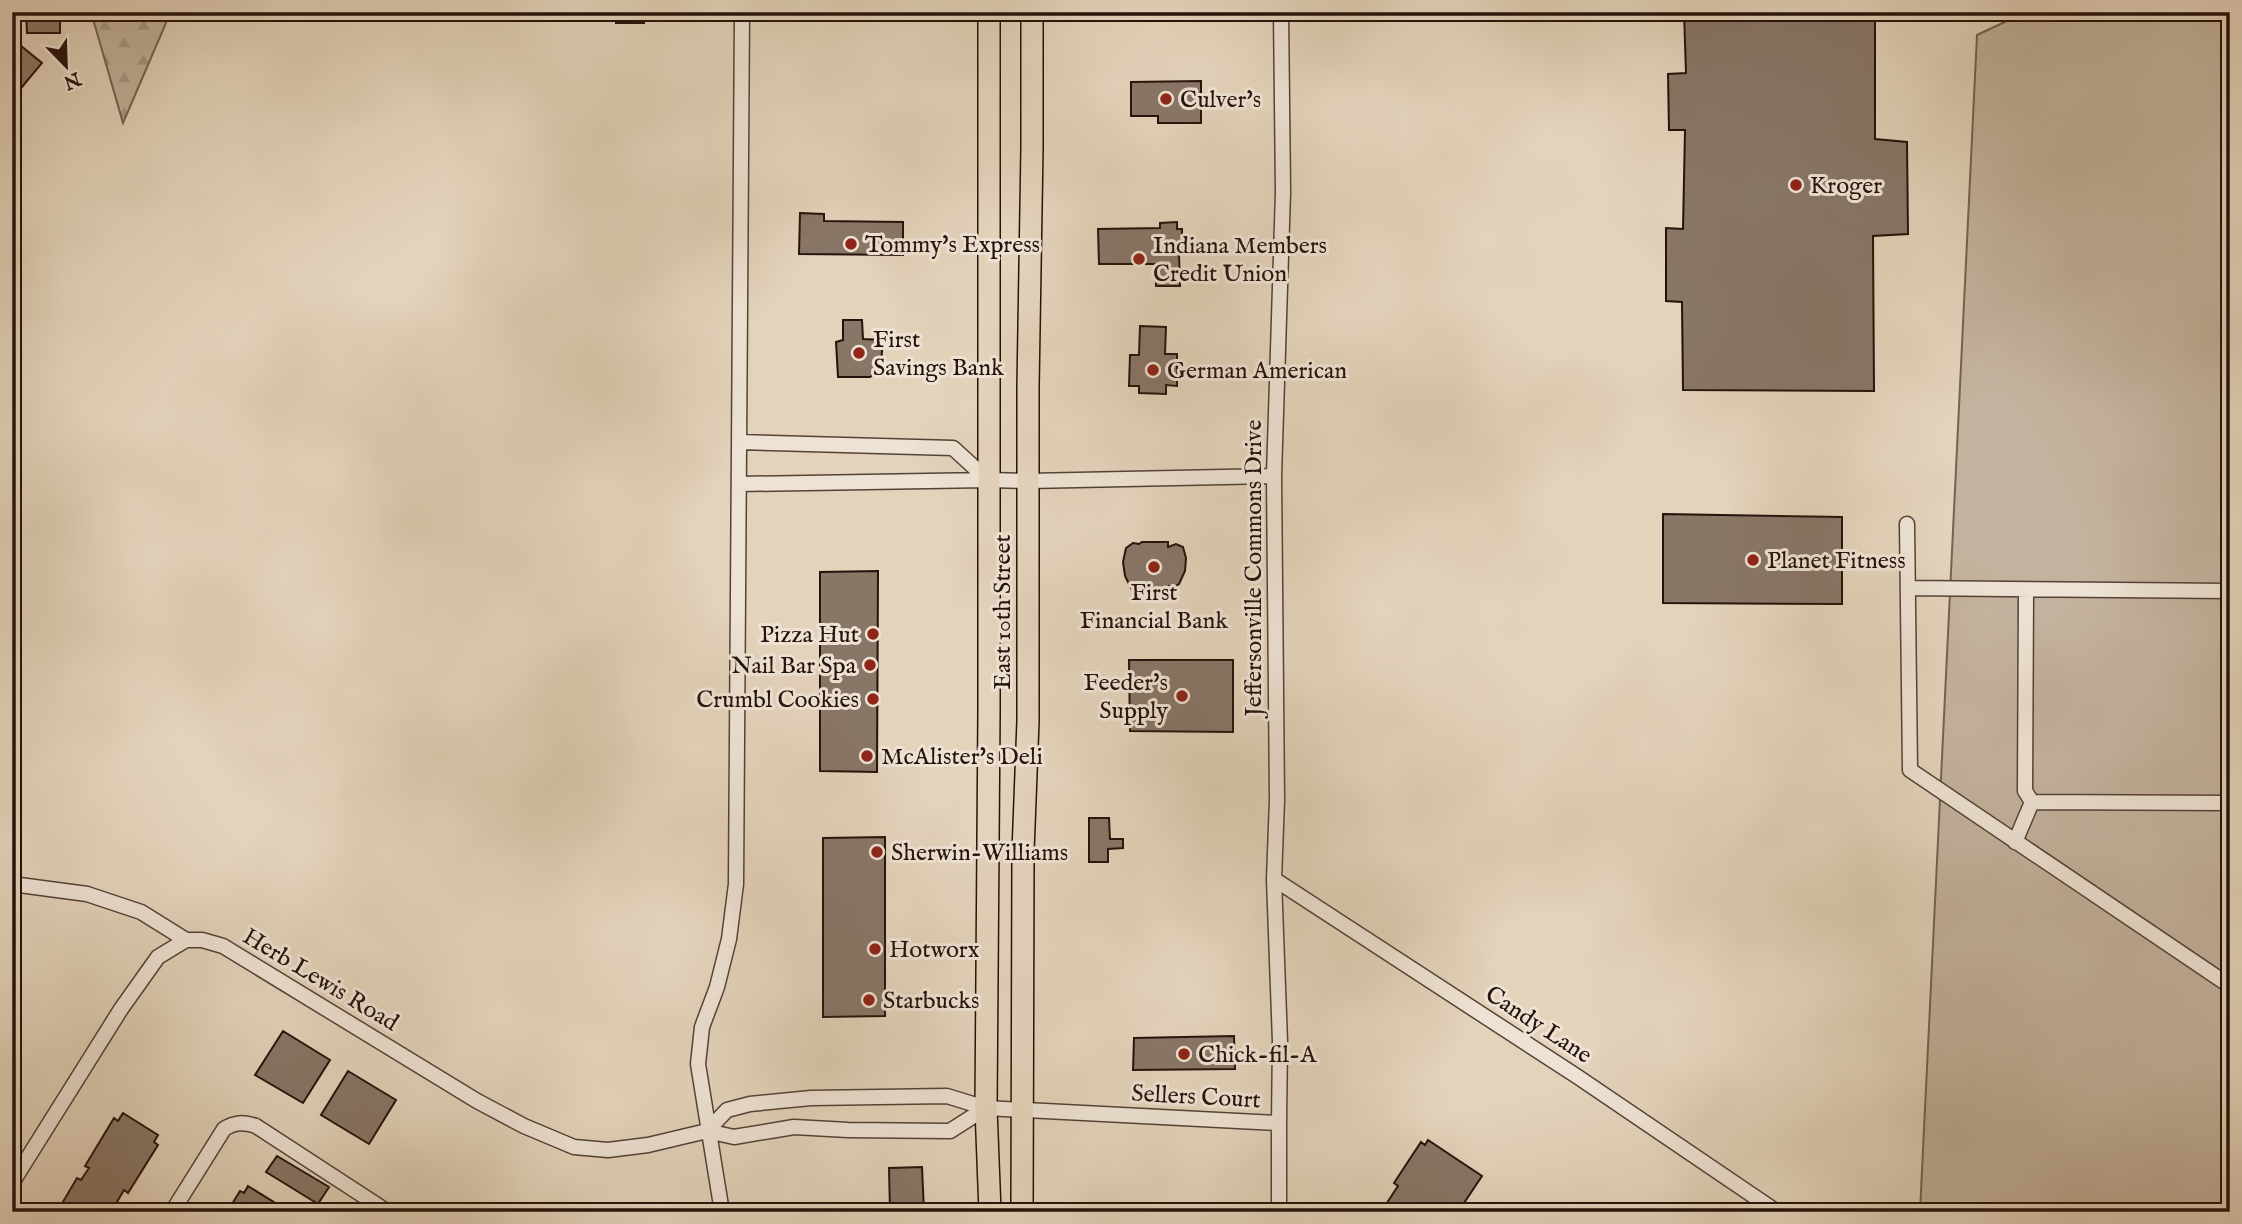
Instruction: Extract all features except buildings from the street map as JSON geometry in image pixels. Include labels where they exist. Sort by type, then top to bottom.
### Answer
[{"type":"main road","name":"East 10th Street","points":[[989,12],[986,1108],[990,1212]]},
{"type":"main road","name":"East 10th Street","points":[[1022,1212],[1032,12]]},
{"type":"street","points":[[722,1212],[698,1064],[702,1027],[717,987],[729,939],[736,884],[742,12]]},
{"type":"street","name":"Jeffersonville Commons Drive","points":[[1279,1123],[1280,1042],[1274,879],[1277,800],[1274,475],[1283,192],[1281,12]]},
{"type":"street","points":[[739,442],[953,448],[988,480]]},
{"type":"street","points":[[739,484],[1274,475]]},
{"type":"street","points":[[1907,524],[1910,769],[2230,986]]},
{"type":"street","points":[[1909,588],[2230,591]]},
{"type":"street","points":[[2026,590],[2025,791],[2032,802]]},
{"type":"street","points":[[2015,842],[2032,802]]},
{"type":"street","points":[[2032,802],[2230,803]]},
{"type":"street","name":"Candy Lane","points":[[1274,879],[1578,1077],[1777,1212]]},
{"type":"street","points":[[12,884],[87,894],[141,912],[186,940],[158,957],[150,967],[12,1183]]},
{"type":"street","name":"Herb Lewis Road","points":[[186,940],[201,940],[223,946],[477,1101],[524,1126],[574,1147],[608,1150],[648,1145],[707,1130],[734,1137],[794,1127],[950,1130],[986,1108]]},
{"type":"street","name":"Herb Lewis Road","points":[[707,1130],[727,1110],[750,1104],[811,1098],[947,1096],[986,1108],[1022,1110]]},
{"type":"street","name":"Sellers Court","points":[[1022,1110],[1279,1123],[1279,1212]]},
{"type":"street","points":[[172,1212],[224,1129],[232,1124],[246,1123],[256,1126],[388,1212]]},
{"type":"green space","points":[[91,12],[166,12],[166,23],[123,123]]},
{"type":"green space","points":[[2026,12],[2230,12],[2230,1212],[1920,1212],[1977,35]]},
{"type":"place","name":"Culver's","points":[[1166,99]]},
{"type":"place","name":"Kroger","points":[[1796,185]]},
{"type":"place","name":"Tommy's Express","points":[[851,244]]},
{"type":"place","name":"Indiana Members Credit Union","points":[[1139,259]]},
{"type":"place","name":"First Savings Bank","points":[[859,353]]},
{"type":"place","name":"German American","points":[[1153,370]]},
{"type":"place","name":"Planet Fitness","points":[[1753,560]]},
{"type":"place","name":"First Financial Bank","points":[[1154,567]]},
{"type":"place","name":"Pizza Hut","points":[[873,634]]},
{"type":"place","name":"Nail Bar Spa","points":[[870,665]]},
{"type":"place","name":"Feeder's Supply","points":[[1182,696]]},
{"type":"place","name":"Crumbl Cookies","points":[[873,699]]},
{"type":"place","name":"McAlister's Deli","points":[[867,756]]},
{"type":"place","name":"Sherwin-Williams","points":[[877,852]]},
{"type":"place","name":"Hotworx","points":[[875,949]]},
{"type":"place","name":"Starbucks","points":[[869,1000]]},
{"type":"place","name":"Chick-fil-A","points":[[1184,1054]]}]
